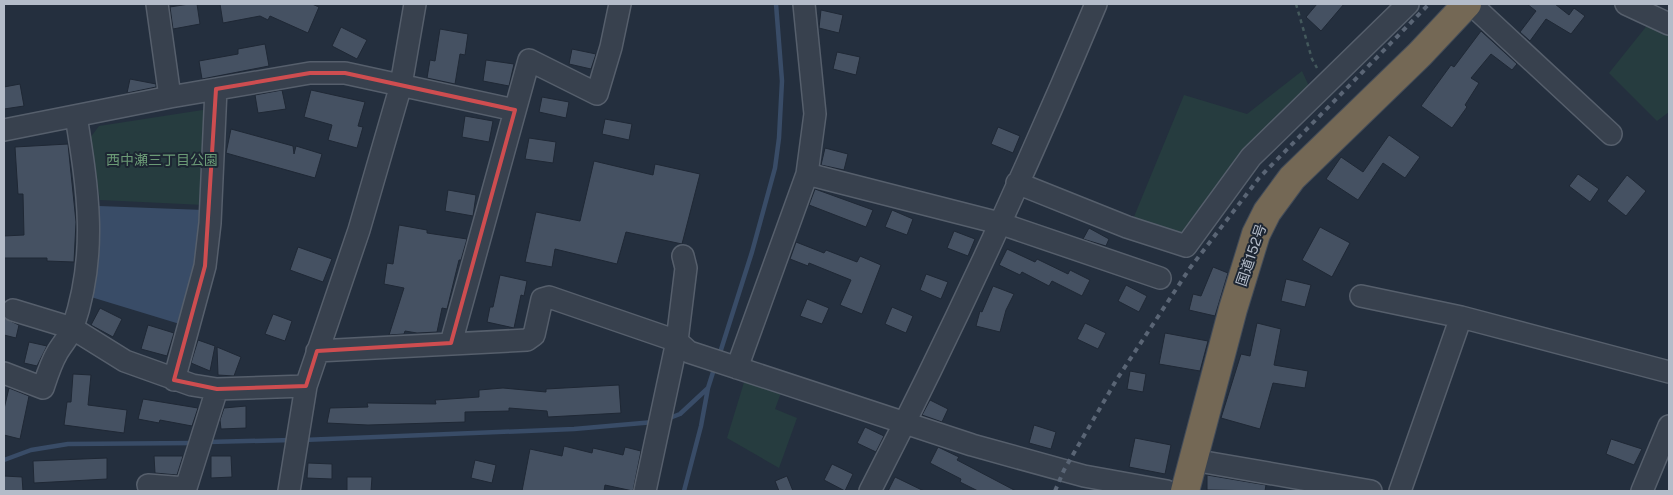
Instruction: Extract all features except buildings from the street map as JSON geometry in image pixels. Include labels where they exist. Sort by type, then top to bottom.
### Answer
[{"type":"highway","name":"国道152号","points":[[1185,491],[1233,309],[1256,234],[1267,212],[1292,178],[1420,54],[1468,4]]},
{"type":"street","points":[[157,4],[170,97]]},
{"type":"street","points":[[289,491],[306,386],[359,230],[401,85],[415,4]]},
{"type":"street","points":[[451,343],[529,60],[597,94],[611,47],[620,4]]},
{"type":"street","points":[[734,367],[807,174],[814,114],[804,4]]},
{"type":"street","points":[[870,491],[905,423],[999,223],[1096,4]]},
{"type":"street","points":[[1017,183],[1127,227],[1186,246],[1251,158],[1408,4]]},
{"type":"street","points":[[1471,4],[1611,134]]},
{"type":"street","points":[[1626,4],[1669,24]]},
{"type":"street","points":[[4,130],[170,97],[310,73],[345,73],[515,110]]},
{"type":"street","points":[[174,380],[205,266],[210,223],[216,89]]},
{"type":"street","points":[[4,373],[43,388],[56,355],[72,328],[86,269],[90,234],[89,197],[76,116]]},
{"type":"street","points":[[807,174],[999,223],[1160,278]]},
{"type":"street","points":[[645,491],[677,341],[686,268],[683,256]]},
{"type":"street","points":[[1360,296],[1461,317],[1669,372]]},
{"type":"street","points":[[317,351],[517,341],[531,338],[534,335],[542,298],[545,297],[677,341],[689,352],[706,358],[1036,464],[1084,476],[1167,491]]},
{"type":"street","points":[[13,310],[72,328],[126,361],[174,380],[217,389],[306,386]]},
{"type":"street","points":[[1400,491],[1461,317]]},
{"type":"street","points":[[148,485],[186,490],[217,389]]},
{"type":"street","points":[[1642,491],[1669,426]]},
{"type":"street","points":[[1193,460],[1371,491]]},
{"type":"path","points":[[1296,4],[1312,59],[1326,84]]},
{"type":"highlighted area","points":[[310,73],[345,73],[515,110],[451,343],[317,351],[306,386],[217,389],[174,380],[205,266],[216,89]]},
{"type":"green space","points":[[1649,23],[1669,29],[1669,112],[1657,121],[1609,73]]},
{"type":"green space","points":[[1302,71],[1312,93],[1184,243],[1131,224],[1184,95],[1247,114]]},
{"type":"green space","name":"西中瀬三丁目公園","points":[[209,109],[204,205],[100,200],[90,138],[99,126]]},
{"type":"green space","points":[[745,379],[782,390],[775,409],[797,418],[779,468],[727,438]]},
{"type":"water","points":[[99,206],[204,210],[201,249],[183,325],[91,297],[97,263]]},
{"type":"waterway","points":[[719,356],[752,252],[775,168],[779,138],[782,81],[776,4]]},
{"type":"waterway","points":[[684,491],[715,366]]},
{"type":"waterway","points":[[667,419],[680,414],[708,388]]},
{"type":"waterway","points":[[303,440],[574,429],[654,422]]},
{"type":"waterway","points":[[208,442],[292,440]]},
{"type":"waterway","points":[[4,460],[31,450],[68,444],[195,443]]},
{"type":"railway","points":[[1055,491],[1064,470],[1117,379],[1190,268],[1259,178],[1429,4]]}]
